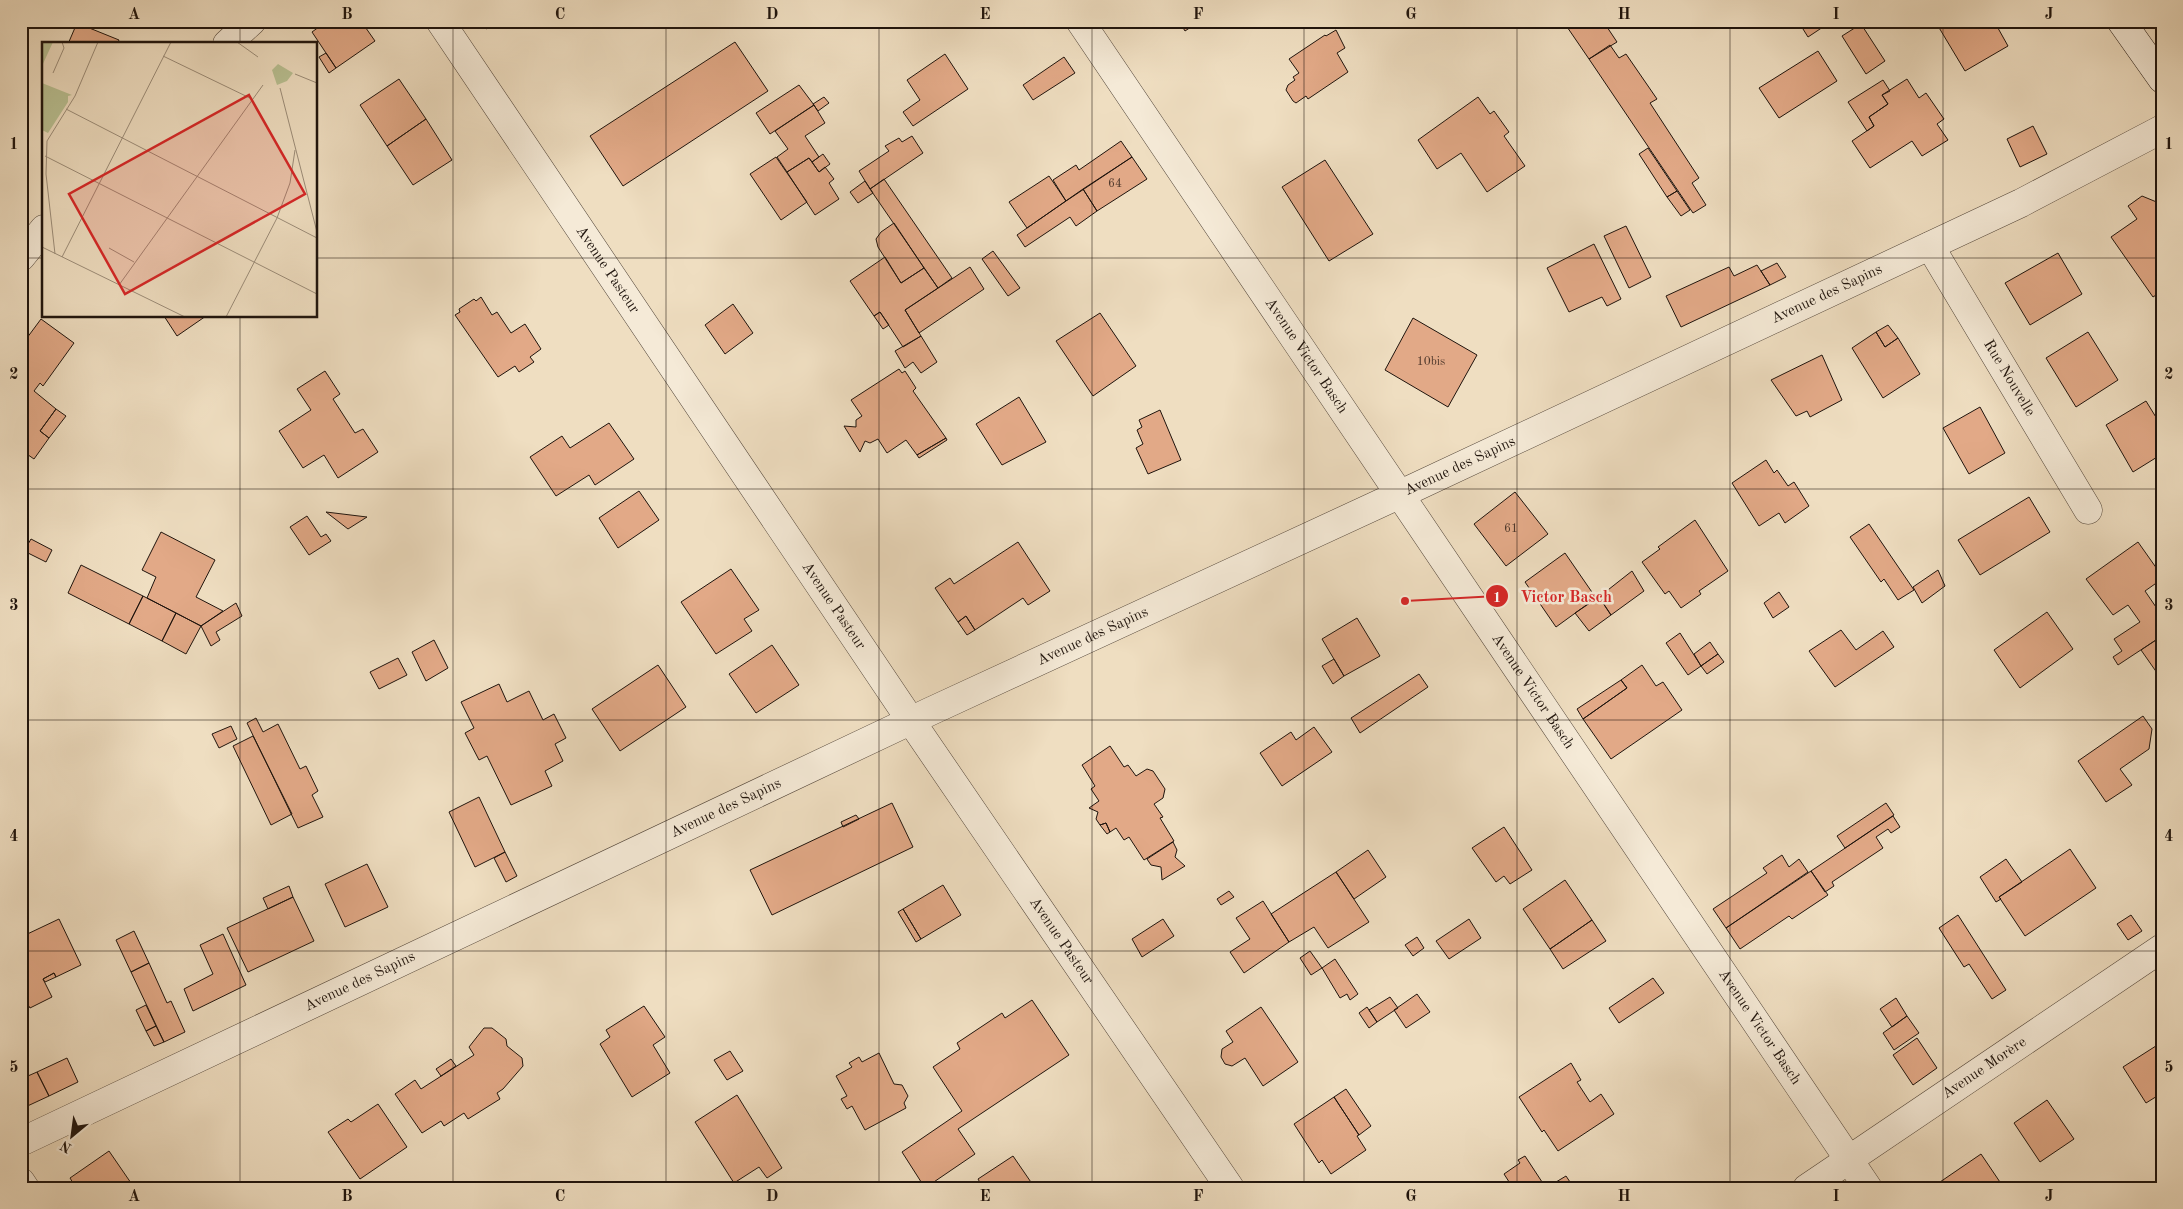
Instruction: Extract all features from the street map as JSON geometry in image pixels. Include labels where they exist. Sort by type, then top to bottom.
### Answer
[{"type":"street","points":[[229,42],[252,21]]},
{"type":"street","name":"Avenue Pasteur","points":[[440,21],[911,720],[1230,1188]]},
{"type":"street","name":"Avenue Victor Basch","points":[[1080,21],[1868,1188]]},
{"type":"street","points":[[2121,21],[2162,79]]},
{"type":"street","name":"Avenue des Sapins","points":[[21,1142],[911,720],[1400,494],[2021,203],[2162,128]]},
{"type":"street","points":[[21,257],[42,231]]},
{"type":"street","name":"Rue Nouvelle","points":[[1930,246],[2088,510]]},
{"type":"street","name":"Avenue Morère","points":[[1807,1188],[2162,948]]},
{"type":"street","points":[[21,1182],[25,1188]]},
{"type":"building","points":[[96,21],[112,21],[111,25]]},
{"type":"building","points":[[327,21],[361,21],[375,41],[336,68],[312,32]]},
{"type":"building","points":[[481,21],[498,21],[486,29]]},
{"type":"building","points":[[1179,21],[1200,21],[1185,31]]},
{"type":"building","points":[[1235,21],[1250,21],[1240,28]]},
{"type":"building","points":[[1563,21],[1603,21],[1617,42],[1589,59]]},
{"type":"building","points":[[1798,21],[1832,21],[1808,37]]},
{"type":"building","points":[[1935,21],[1994,21],[2008,46],[1965,71]]},
{"type":"building","points":[[2151,21],[2162,21],[2162,36]]},
{"type":"building","points":[[77,23],[119,40],[118,42],[69,42]]},
{"type":"building","points":[[1861,24],[1885,61],[1866,74],[1842,36]]},
{"type":"building","points":[[1336,30],[1345,48],[1337,53],[1348,72],[1308,99],[1306,96],[1296,103],[1286,90],[1288,85],[1295,80],[1293,77],[1299,73],[1289,59],[1325,35]]},
{"type":"building","points":[[735,42],[768,91],[623,186],[590,136]]},
{"type":"building","points":[[1610,45],[1619,58],[1626,54],[1657,99],[1650,103],[1699,178],[1692,183],[1706,205],[1693,213],[1589,59]]},
{"type":"building","points":[[1818,51],[1837,81],[1779,118],[1759,88]]},
{"type":"building","points":[[326,53],[336,68],[329,73],[319,57]]},
{"type":"building","points":[[945,54],[968,89],[913,126],[903,112],[920,100],[907,80]]},
{"type":"building","points":[[1064,57],[1075,73],[1033,100],[1023,85]]},
{"type":"building","points":[[399,79],[426,119],[387,146],[360,105]]},
{"type":"building","points":[[1907,79],[1919,98],[1926,93],[1944,119],[1937,124],[1948,140],[1922,156],[1912,141],[1870,168],[1852,141],[1874,126],[1869,117],[1888,104],[1882,95]]},
{"type":"building","points":[[1883,80],[1890,91],[1882,95],[1888,104],[1869,117],[1874,126],[1867,131],[1848,102]]},
{"type":"building","points":[[799,85],[814,105],[770,134],[756,113]]},
{"type":"building","points":[[824,97],[829,103],[818,111],[813,104]]},
{"type":"building","points":[[1478,97],[1490,114],[1494,111],[1509,132],[1504,136],[1525,166],[1487,192],[1461,153],[1437,169],[1418,140]]},
{"type":"building","points":[[814,105],[825,123],[805,136],[819,157],[812,162],[809,158],[787,172],[777,157],[788,149],[775,131]]},
{"type":"building","points":[[426,119],[452,160],[413,185],[387,146]]},
{"type":"building","points":[[2033,126],[2047,154],[2020,167],[2007,139]]},
{"type":"building","points":[[912,136],[923,153],[870,189],[859,171],[889,151],[885,146],[899,138],[902,142]]},
{"type":"building","points":[[1121,141],[1132,157],[1066,201],[1053,180],[1076,165],[1079,170]]},
{"type":"building","points":[[1648,148],[1677,191],[1667,197],[1639,154]]},
{"type":"building","points":[[823,154],[830,164],[819,172],[812,162]]},
{"type":"building","points":[[776,157],[807,202],[781,220],[750,174]]},
{"type":"building","points":[[1132,157],[1147,179],[1097,211],[1083,189]]},
{"type":"building","points":[[809,158],[819,172],[825,167],[834,179],[829,183],[839,199],[815,215],[787,172]]},
{"type":"building","points":[[1325,160],[1373,234],[1329,261],[1282,187]]},
{"type":"building","points":[[1049,176],[1066,201],[1027,228],[1009,202]]},
{"type":"building","points":[[884,179],[952,278],[938,288],[870,189]]},
{"type":"building","points":[[865,181],[873,193],[858,203],[850,192]]},
{"type":"building","points":[[1083,189],[1097,211],[1076,226],[1070,217],[1025,247],[1017,235]]},
{"type":"building","points":[[1677,191],[1690,210],[1681,216],[1667,197]]},
{"type":"building","points":[[2142,196],[2159,203],[2162,207],[2162,226],[2157,229],[2162,235],[2162,291],[2153,297],[2111,237],[2137,219],[2128,206]]},
{"type":"building","points":[[894,223],[924,268],[901,283],[878,247],[876,239],[881,232]]},
{"type":"building","points":[[1626,226],[1651,277],[1629,288],[1604,236]]},
{"type":"building","points":[[1594,244],[1621,299],[1607,306],[1602,297],[1569,312],[1547,268]]},
{"type":"building","points":[[993,251],[1020,288],[1008,296],[982,259]]},
{"type":"building","points":[[2058,253],[2082,294],[2030,325],[2005,283]]},
{"type":"building","points":[[885,257],[901,283],[924,268],[938,288],[905,310],[921,336],[903,347],[880,312],[874,316],[850,281]]},
{"type":"building","points":[[1777,263],[1786,277],[1770,285],[1761,271]]},
{"type":"building","points":[[1757,265],[1770,285],[1681,327],[1666,296],[1729,267],[1734,276]]},
{"type":"building","points":[[970,267],[984,289],[919,333],[905,310]]},
{"type":"building","points":[[481,297],[492,315],[497,312],[511,333],[525,324],[541,349],[530,357],[534,362],[519,372],[515,366],[498,377],[455,315],[460,312],[459,309],[474,299],[476,301]]},
{"type":"building","points":[[733,304],[753,333],[725,354],[705,325]]},
{"type":"building","points":[[880,312],[889,325],[883,329],[874,316]]},
{"type":"building","points":[[1100,313],[1136,366],[1093,396],[1056,341]]},
{"type":"building","points":[[165,318],[203,318],[177,336]]},
{"type":"building","points":[[1413,318],[1477,355],[1448,407],[1385,370]]},
{"type":"building","points":[[41,319],[74,343],[43,386],[40,383],[34,391],[56,409],[40,431],[49,438],[34,459],[21,450],[21,346]]},
{"type":"building","points":[[1888,325],[1898,338],[1885,347],[1876,332]]},
{"type":"building","points":[[1876,332],[1885,347],[1898,338],[1920,374],[1883,398],[1852,348]]},
{"type":"building","points":[[2088,332],[2118,380],[2076,407],[2046,358]]},
{"type":"building","points":[[921,336],[937,362],[921,373],[913,362],[905,368],[895,351]]},
{"type":"building","points":[[1822,355],[1842,400],[1810,417],[1807,411],[1796,416],[1771,380]]},
{"type":"building","points":[[899,369],[902,373],[905,371],[916,388],[913,391],[946,438],[917,455],[906,440],[887,453],[878,439],[870,443],[865,441],[860,452],[844,426],[856,427],[856,420],[862,416],[851,400]]},
{"type":"building","points":[[325,371],[340,394],[333,399],[355,433],[363,429],[378,452],[338,478],[324,455],[303,468],[279,431],[311,410],[297,389]]},
{"type":"building","points":[[1019,397],[1046,442],[1002,465],[976,424]]},
{"type":"building","points":[[2146,401],[2162,427],[2162,454],[2133,472],[2106,425]]},
{"type":"building","points":[[1980,407],[2005,453],[1969,474],[1943,428]]},
{"type":"building","points":[[56,409],[66,416],[49,438],[40,431]]},
{"type":"building","points":[[1160,410],[1181,460],[1148,474],[1136,448],[1143,444],[1137,430],[1142,427],[1139,420]]},
{"type":"building","points":[[609,423],[634,459],[595,485],[589,475],[556,496],[530,457],[562,436],[570,448]]},
{"type":"building","points":[[946,438],[947,440],[919,458],[917,455]]},
{"type":"building","points":[[1766,460],[1774,473],[1777,470],[1788,486],[1794,482],[1809,506],[1785,523],[1779,513],[1759,526],[1732,483]]},
{"type":"building","points":[[639,491],[659,520],[618,548],[599,518]]},
{"type":"building","points":[[1515,492],[1548,534],[1506,566],[1474,524]]},
{"type":"building","points":[[2029,497],[2050,532],[1980,575],[1958,540]]},
{"type":"building","points":[[326,512],[367,517],[348,529]]},
{"type":"building","points":[[307,516],[321,537],[326,534],[331,541],[309,555],[290,527]]},
{"type":"building","points":[[1695,520],[1728,571],[1699,591],[1701,594],[1681,608],[1669,591],[1665,594],[1642,562],[1660,549],[1658,547]]},
{"type":"building","points":[[1869,524],[1914,590],[1898,600],[1884,579],[1881,582],[1850,537]]},
{"type":"building","points":[[161,532],[215,560],[196,597],[223,611],[201,626],[147,598],[156,577],[142,570]]},
{"type":"building","points":[[31,539],[52,550],[46,562],[24,551]]},
{"type":"building","points":[[1018,542],[1050,591],[1028,605],[1023,598],[975,630],[966,616],[958,622],[935,588],[950,578],[954,584]]},
{"type":"building","points":[[2138,542],[2162,576],[2162,579],[2145,591],[2158,610],[2162,607],[2162,636],[2118,665],[2113,657],[2122,651],[2114,639],[2140,622],[2128,605],[2113,615],[2086,579]]},
{"type":"building","points":[[1565,553],[1596,598],[1556,627],[1525,582]]},
{"type":"building","points":[[81,565],[143,596],[129,624],[68,593]]},
{"type":"building","points":[[731,569],[759,610],[744,619],[752,631],[716,654],[681,602]]},
{"type":"building","points":[[1938,570],[1945,586],[1922,603],[1913,587]]},
{"type":"building","points":[[1632,571],[1644,591],[1611,615],[1599,597]]},
{"type":"building","points":[[1779,592],[1789,607],[1773,618],[1764,603]]},
{"type":"building","points":[[143,596],[176,613],[162,641],[129,624]]},
{"type":"building","points":[[1599,597],[1611,615],[1589,631],[1575,613]]},
{"type":"building","points":[[236,603],[242,616],[216,632],[220,640],[211,646],[201,626]]},
{"type":"building","points":[[2047,612],[2073,649],[2020,688],[1994,650]]},
{"type":"building","points":[[176,613],[201,626],[186,654],[162,641]]},
{"type":"building","points":[[966,616],[975,630],[967,635],[958,622]]},
{"type":"building","points":[[1357,618],[1380,656],[1344,676],[1322,639]]},
{"type":"building","points":[[1841,630],[1856,650],[1883,631],[1894,647],[1835,687],[1809,651]]},
{"type":"building","points":[[1680,633],[1701,666],[1688,675],[1666,643]]},
{"type":"building","points":[[2162,636],[2162,680],[2141,650]]},
{"type":"building","points":[[434,640],[448,668],[426,681],[412,652]]},
{"type":"building","points":[[1710,642],[1718,654],[1701,666],[1694,654]]},
{"type":"building","points":[[772,645],[799,685],[756,713],[729,674]]},
{"type":"building","points":[[1718,654],[1724,662],[1707,674],[1701,666]]},
{"type":"building","points":[[398,658],[407,675],[379,689],[370,672]]},
{"type":"building","points":[[1334,659],[1344,676],[1333,684],[1322,666]]},
{"type":"building","points":[[658,665],[686,707],[620,751],[592,709]]},
{"type":"building","points":[[1642,665],[1656,686],[1663,682],[1682,710],[1611,759],[1583,719],[1627,688],[1621,680]]},
{"type":"building","points":[[1419,674],[1428,687],[1360,733],[1351,718]]},
{"type":"building","points":[[1621,680],[1627,688],[1583,719],[1577,709]]},
{"type":"building","points":[[499,684],[507,702],[529,691],[543,720],[554,714],[566,738],[555,744],[563,761],[545,771],[552,786],[511,805],[487,756],[479,760],[465,733],[474,728],[461,702]]},
{"type":"building","points":[[2143,716],[2152,729],[2149,749],[2120,769],[2132,785],[2106,802],[2078,761]]},
{"type":"building","points":[[256,718],[263,732],[278,724],[300,769],[306,766],[318,791],[312,795],[323,817],[298,828],[247,723]]},
{"type":"building","points":[[231,726],[237,739],[219,748],[212,734]]},
{"type":"building","points":[[1314,727],[1332,752],[1282,786],[1260,753],[1291,732],[1296,740]]},
{"type":"building","points":[[253,736],[292,814],[271,825],[233,746]]},
{"type":"building","points":[[21,737],[28,739],[26,746],[21,744]]},
{"type":"building","points":[[1110,746],[1124,767],[1128,765],[1136,776],[1147,769],[1153,771],[1165,789],[1163,798],[1154,804],[1163,817],[1160,818],[1174,841],[1144,860],[1129,837],[1124,840],[1116,828],[1110,832],[1106,823],[1100,825],[1096,819],[1098,812],[1089,808],[1099,801],[1091,789],[1095,786],[1082,765]]},
{"type":"building","points":[[479,797],[505,852],[475,867],[449,812]]},
{"type":"building","points":[[892,803],[913,847],[772,915],[750,870]]},
{"type":"building","points":[[1886,803],[1894,815],[1845,848],[1837,836]]},
{"type":"building","points":[[856,815],[859,819],[843,827],[841,822]]},
{"type":"building","points":[[1893,816],[1900,827],[1891,833],[1888,829],[1876,837],[1883,848],[1832,882],[1834,886],[1825,892],[1811,871]]},
{"type":"building","points":[[1106,823],[1110,832],[1107,834],[1100,825]]},
{"type":"building","points":[[1504,827],[1532,870],[1510,884],[1504,876],[1496,882],[1472,848]]},
{"type":"building","points":[[1173,842],[1177,850],[1175,857],[1185,866],[1162,880],[1161,867],[1151,865],[1147,859]]},
{"type":"building","points":[[2070,849],[2096,888],[2025,936],[1999,897]]},
{"type":"building","points":[[1368,850],[1386,877],[1354,899],[1336,872]]},
{"type":"building","points":[[505,852],[517,876],[506,882],[494,858]]},
{"type":"building","points":[[1782,855],[1789,867],[1799,859],[1808,872],[1726,928],[1713,909],[1767,873],[1763,868]]},
{"type":"building","points":[[2006,859],[2022,882],[1999,897],[2001,899],[1996,902],[1980,877]]},
{"type":"building","points":[[367,864],[388,907],[345,927],[325,884]]},
{"type":"building","points":[[1811,871],[1828,895],[1792,919],[1789,916],[1740,949],[1726,928]]},
{"type":"building","points":[[1336,872],[1369,922],[1328,948],[1314,927],[1289,942],[1271,914]]},
{"type":"building","points":[[1565,880],[1592,920],[1550,949],[1523,909]]},
{"type":"building","points":[[943,885],[961,915],[921,939],[903,909]]},
{"type":"building","points":[[289,886],[293,897],[268,909],[263,898]]},
{"type":"building","points":[[1229,891],[1234,897],[1221,905],[1217,899]]},
{"type":"building","points":[[293,897],[314,941],[248,972],[227,928]]},
{"type":"building","points":[[1263,901],[1289,942],[1244,973],[1230,952],[1250,939],[1236,918]]},
{"type":"building","points":[[903,909],[921,939],[916,942],[898,912]]},
{"type":"building","points":[[1958,915],[2006,990],[1992,999],[1969,964],[1964,967],[1939,928]]},
{"type":"building","points":[[2131,915],[2142,931],[2128,940],[2117,924]]},
{"type":"building","points":[[59,919],[81,965],[56,977],[54,973],[43,979],[52,997],[30,1008],[21,993],[21,937]]},
{"type":"building","points":[[1163,919],[1174,936],[1142,957],[1132,939]]},
{"type":"building","points":[[1469,919],[1481,938],[1449,959],[1436,941]]},
{"type":"building","points":[[1592,920],[1606,941],[1563,969],[1550,949]]},
{"type":"building","points":[[134,931],[149,963],[131,972],[116,940]]},
{"type":"building","points":[[223,934],[246,985],[193,1011],[184,989],[213,974],[200,945]]},
{"type":"building","points":[[1417,937],[1424,948],[1413,956],[1405,945]]},
{"type":"building","points":[[1310,951],[1322,968],[1311,975],[1300,958]]},
{"type":"building","points":[[1335,959],[1358,994],[1350,1000],[1347,994],[1340,998],[1322,968]]},
{"type":"building","points":[[149,963],[167,1003],[171,1001],[185,1032],[164,1042],[131,972]]},
{"type":"building","points":[[54,973],[56,977],[45,982],[43,979]]},
{"type":"building","points":[[1653,978],[1664,993],[1619,1023],[1609,1008]]},
{"type":"building","points":[[1417,994],[1430,1012],[1406,1028],[1394,1010]]},
{"type":"building","points":[[1390,997],[1398,1008],[1377,1022],[1369,1010]]},
{"type":"building","points":[[1896,998],[1907,1016],[1892,1027],[1880,1009]]},
{"type":"building","points":[[1032,1000],[1069,1055],[958,1129],[975,1154],[925,1188],[902,1152],[962,1111],[933,1067],[960,1049],[957,1043],[1002,1013],[1005,1018]]},
{"type":"building","points":[[146,1005],[156,1026],[146,1031],[136,1010]]},
{"type":"building","points":[[644,1006],[665,1037],[653,1045],[670,1073],[632,1097],[600,1044],[610,1037],[606,1030]]},
{"type":"building","points":[[1261,1007],[1298,1062],[1263,1086],[1245,1058],[1232,1066],[1225,1064],[1221,1057],[1222,1049],[1233,1042],[1226,1031]]},
{"type":"building","points":[[1367,1007],[1377,1022],[1369,1028],[1359,1013]]},
{"type":"building","points":[[1907,1016],[1919,1033],[1894,1050],[1883,1033]]},
{"type":"building","points":[[156,1026],[164,1042],[154,1046],[146,1031]]},
{"type":"building","points":[[484,1028],[492,1028],[506,1039],[507,1046],[522,1058],[523,1066],[503,1089],[497,1093],[500,1099],[468,1119],[464,1113],[444,1126],[441,1121],[422,1133],[395,1094],[415,1080],[421,1089],[474,1055],[469,1047]]},
{"type":"building","points":[[1917,1038],[1937,1068],[1913,1085],[1893,1055]]},
{"type":"building","points":[[2159,1044],[2162,1050],[2162,1093],[2146,1103],[2123,1067]]},
{"type":"building","points":[[730,1051],[743,1071],[727,1080],[714,1060]]},
{"type":"building","points":[[879,1053],[894,1084],[902,1085],[908,1096],[904,1103],[906,1108],[865,1130],[852,1106],[847,1109],[841,1099],[847,1096],[836,1076],[852,1067],[849,1063],[859,1057],[862,1062]]},
{"type":"building","points":[[67,1058],[78,1082],[49,1096],[37,1072]]},
{"type":"building","points":[[451,1059],[456,1066],[441,1076],[436,1069]]},
{"type":"building","points":[[1571,1063],[1581,1080],[1577,1082],[1590,1102],[1601,1094],[1614,1114],[1558,1151],[1544,1130],[1542,1132],[1519,1097]]},
{"type":"building","points":[[37,1072],[49,1096],[21,1109],[21,1079]]},
{"type":"building","points":[[1346,1089],[1371,1126],[1359,1135],[1334,1097]]},
{"type":"building","points":[[737,1095],[782,1168],[767,1178],[759,1167],[734,1183],[695,1122]]},
{"type":"building","points":[[1334,1097],[1359,1135],[1357,1136],[1366,1150],[1331,1174],[1322,1160],[1319,1163],[1294,1124]]},
{"type":"building","points":[[2047,1100],[2074,1139],[2040,1162],[2014,1123]]},
{"type":"building","points":[[378,1104],[407,1147],[360,1179],[328,1132],[348,1119],[351,1122]]},
{"type":"building","points":[[109,1151],[131,1183],[124,1188],[76,1188],[70,1178]]},
{"type":"building","points":[[1981,1154],[2004,1188],[1944,1188],[1940,1182]]},
{"type":"building","points":[[1013,1156],[1035,1188],[983,1188],[978,1179]]},
{"type":"building","points":[[1525,1156],[1546,1188],[1513,1188],[1504,1174],[1520,1163],[1518,1160]]},
{"type":"building","points":[[1566,1176],[1574,1188],[1546,1188]]},
{"type":"place","name":"Victor Basch","points":[[1405,601]]}]
